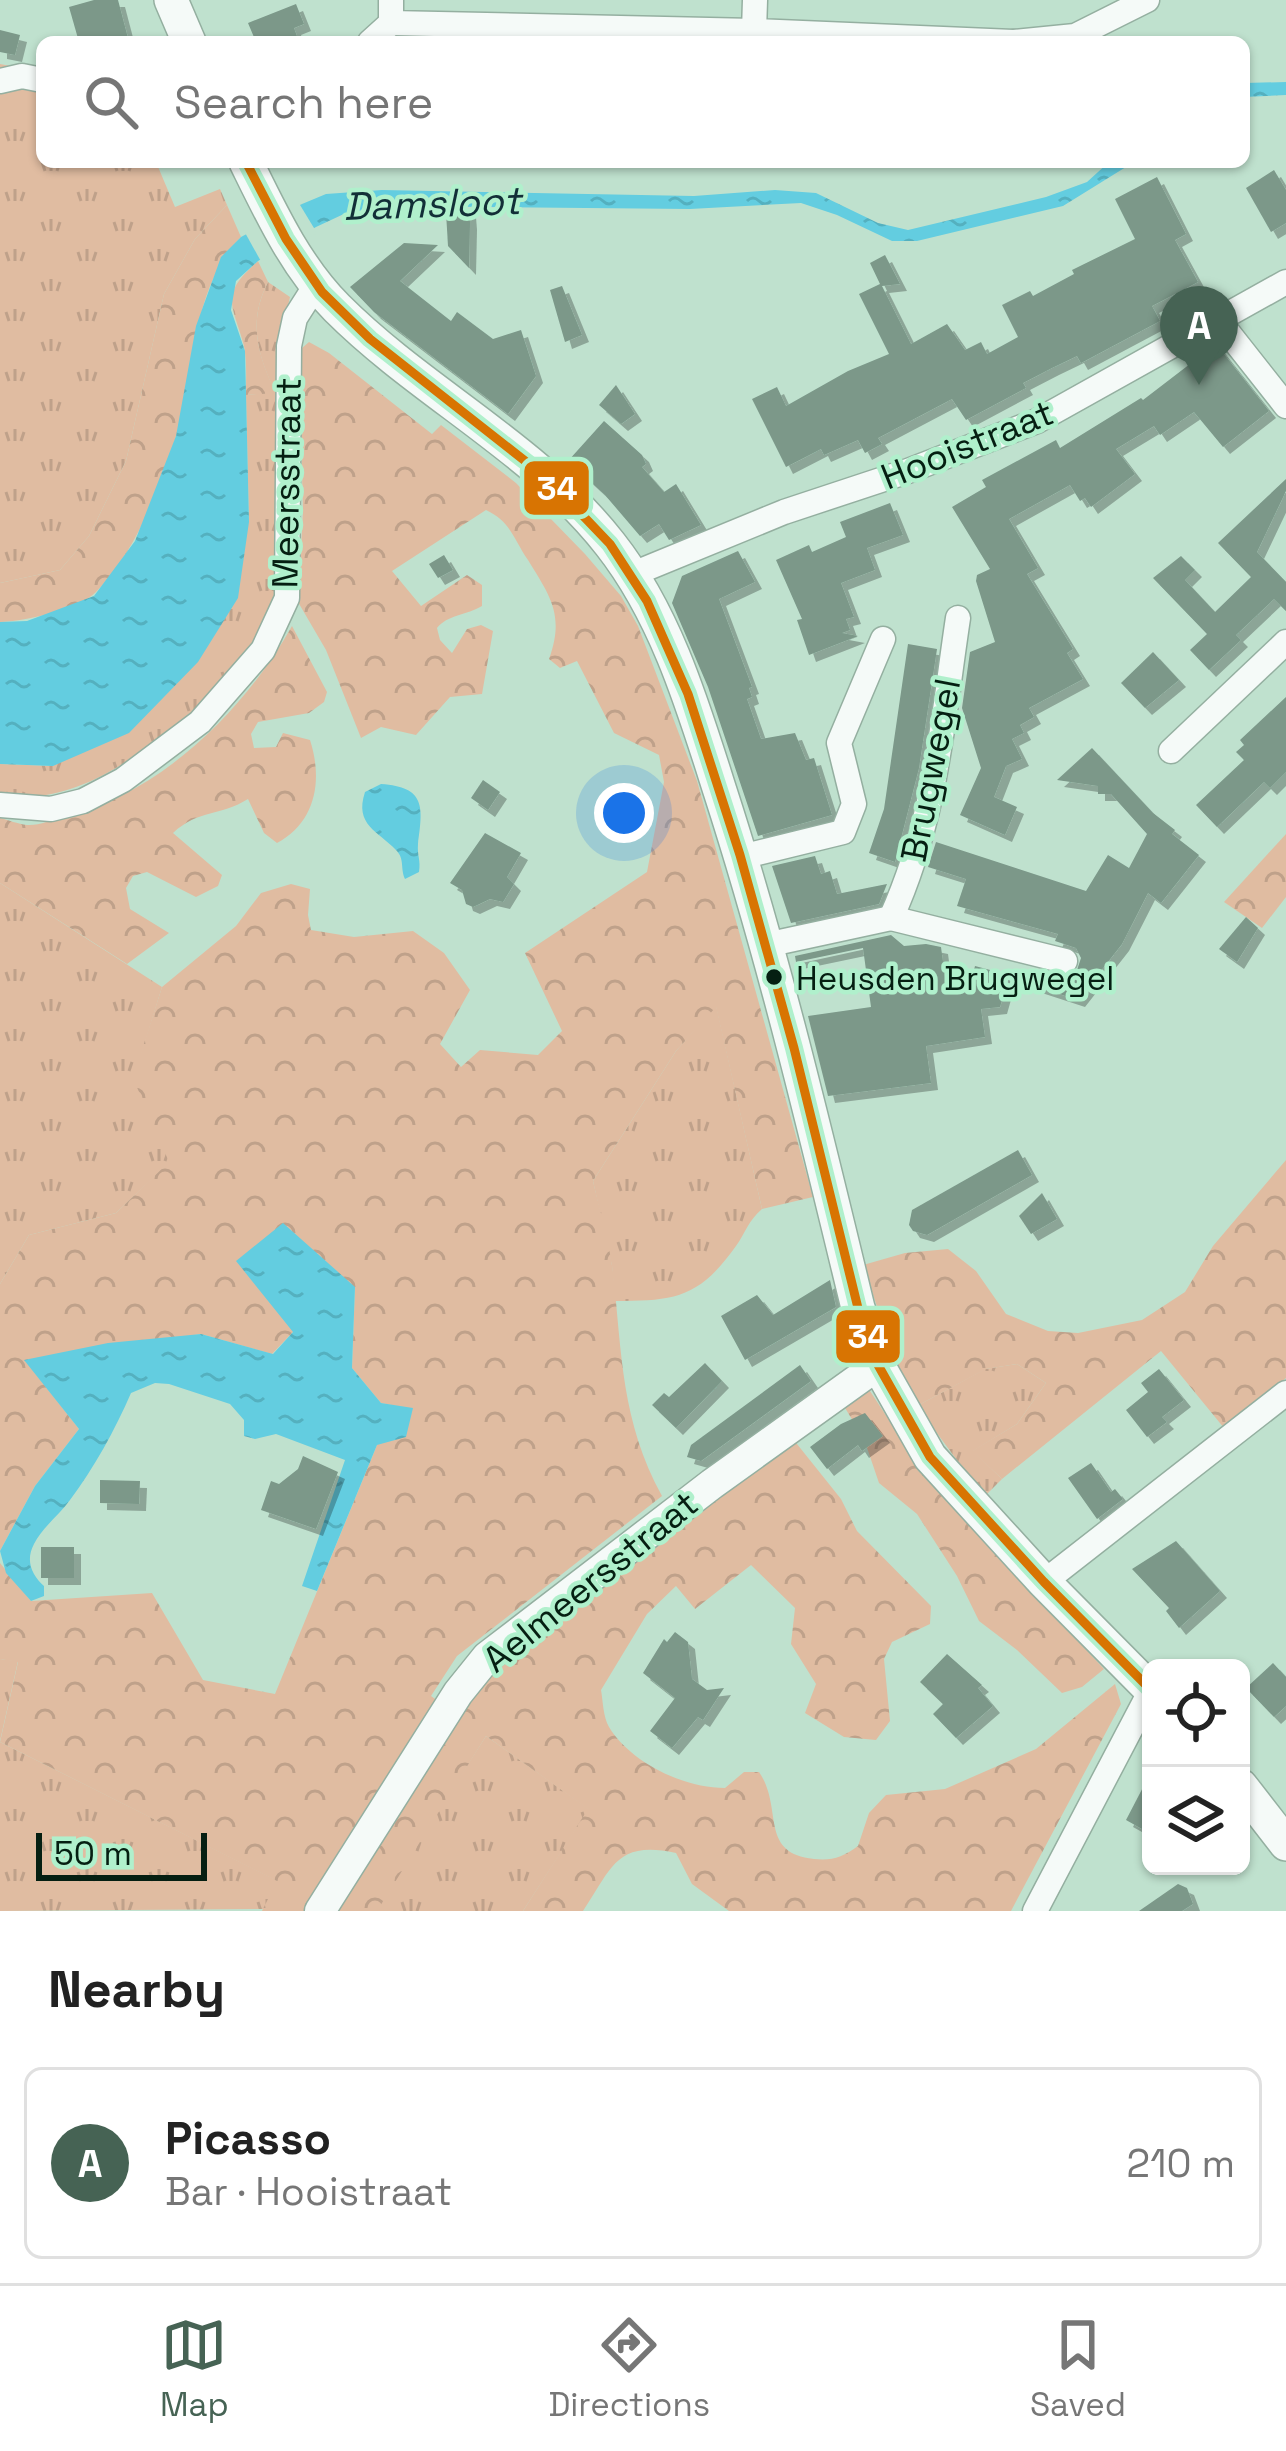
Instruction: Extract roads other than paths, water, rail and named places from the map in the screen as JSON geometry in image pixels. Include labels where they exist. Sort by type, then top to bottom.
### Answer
[{"type":"main road","points":[[171,0],[186,36]]},
{"type":"main road","points":[[249,168],[294,254],[316,285],[368,335],[544,475],[584,512],[633,574],[674,657],[742,857],[858,1308],[878,1365],[931,1457],[1142,1681]]},
{"type":"main road","points":[[1250,1798],[1286,1844]]},
{"type":"street","points":[[754,31],[755,0]]},
{"type":"street","points":[[1066,36],[1147,0]]},
{"type":"street","points":[[391,12],[872,36]]},
{"type":"street","points":[[0,81],[22,76],[36,79]]},
{"type":"street","name":"Hooistraat","points":[[633,574],[784,512],[1037,421],[1286,282]]},
{"type":"street","name":"Meersstraat","points":[[0,805],[50,809],[83,802],[123,780],[200,722],[263,650],[287,598],[289,346],[295,319],[316,285]]},
{"type":"street","points":[[1220,321],[1286,406]]},
{"type":"street","name":"Brugwegel","points":[[891,918],[928,820],[958,618]]},
{"type":"street","points":[[742,857],[843,832],[854,804],[838,742],[883,639]]},
{"type":"street","points":[[1171,751],[1286,642]]},
{"type":"street","points":[[766,945],[891,918],[1065,961]]},
{"type":"street","name":"Aelmeersstraat","points":[[320,1911],[458,1693],[487,1657],[712,1484],[878,1365]]},
{"type":"street","points":[[1044,1582],[1286,1393]]},
{"type":"street","points":[[1035,1911],[1142,1707]]},
{"type":"water","points":[[1286,82],[1286,95],[1250,97],[1250,83]]},
{"type":"water","name":"Damsloot","points":[[1102,168],[1124,168],[1063,206],[917,241],[892,241],[801,203],[690,209],[387,206],[346,213],[316,227],[258,261],[236,281],[231,310],[245,351],[249,522],[238,598],[198,662],[129,733],[53,766],[0,764],[0,622],[27,621],[94,596],[135,541],[176,436],[196,326],[221,257],[241,237],[302,204],[326,194],[382,190],[694,196],[775,190],[816,193],[878,223],[908,230],[1046,197],[1087,182]]},
{"type":"water","points":[[381,784],[406,789],[418,801],[419,872],[405,879],[399,853],[365,820],[365,792]]},
{"type":"water","points":[[283,1223],[355,1287],[352,1368],[381,1403],[413,1408],[406,1437],[377,1445],[317,1591],[302,1586],[345,1460],[276,1434],[255,1439],[244,1436],[244,1420],[230,1404],[155,1383],[131,1393],[87,1475],[34,1544],[30,1562],[44,1586],[44,1596],[31,1601],[6,1573],[0,1551],[35,1486],[79,1429],[24,1360],[108,1343],[201,1334],[273,1354],[293,1332],[236,1261]]},
{"type":"place","name":"Picasso","points":[[1199,385]]},
{"type":"place","name":"Heusden Brugwegel","points":[[774,977]]}]
